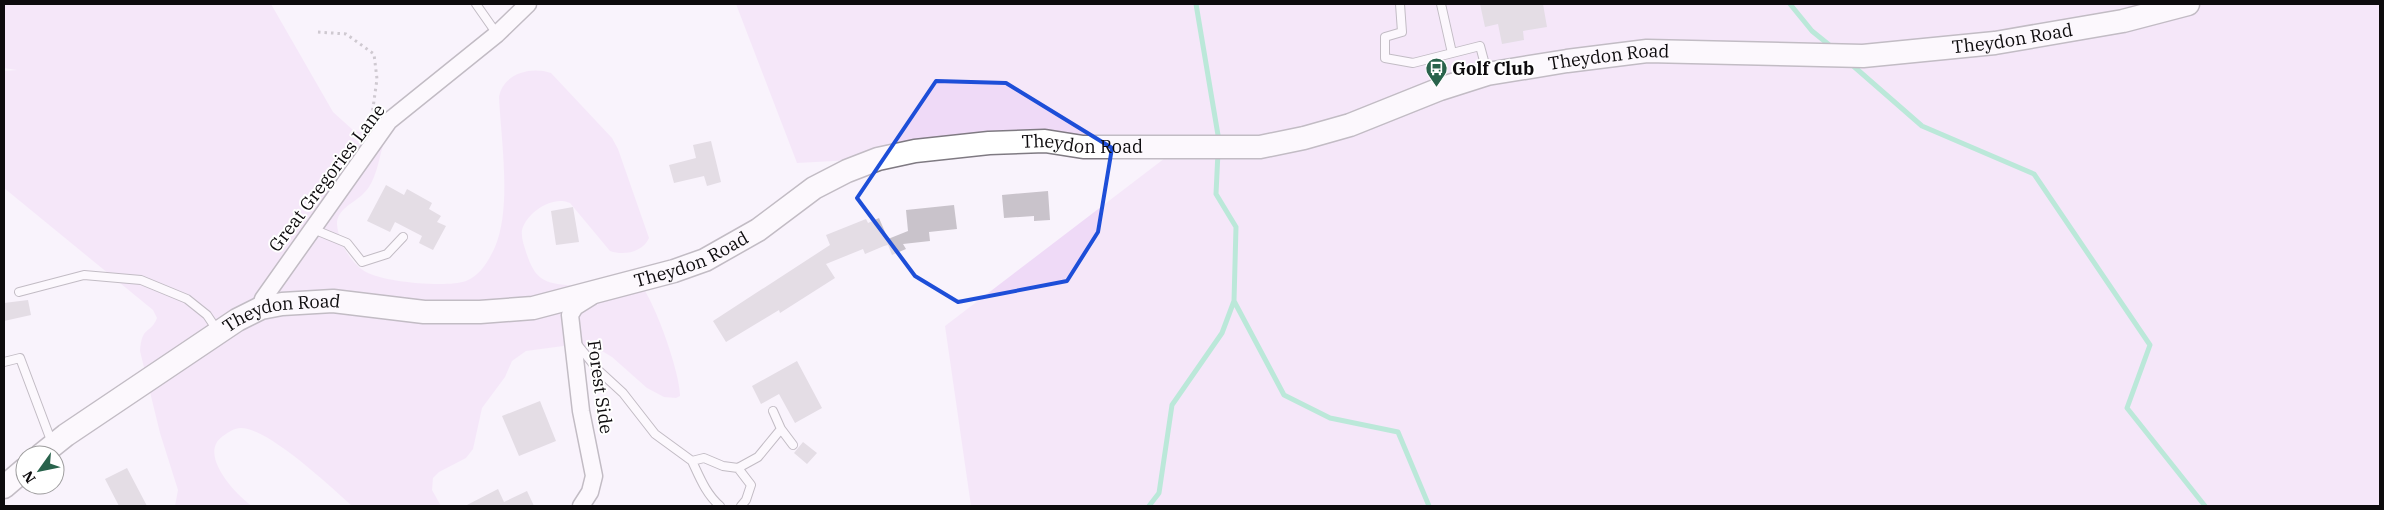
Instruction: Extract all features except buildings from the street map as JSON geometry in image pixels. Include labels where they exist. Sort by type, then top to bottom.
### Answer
[{"type":"street","name":"Great Gregories Lane","points":[[261,308],[263,299],[389,120],[497,34],[528,4]]},
{"type":"street","name":"Theydon Road","points":[[54,445],[218,332],[261,308],[282,304],[333,300],[424,312],[480,312],[533,308],[674,271],[705,260],[758,230],[814,188],[847,171],[878,159],[924,150],[989,143],[1045,141],[1083,147],[1260,147],[1304,138],[1350,125],[1440,89],[1487,74],[1567,60],[1647,51],[1863,56],[1996,43],[2123,21],[2188,4]]},
{"type":"street","name":"Forest Side","points":[[581,506],[590,492],[594,476],[581,411],[570,315],[575,307],[605,288]]},
{"type":"street","points":[[4,487],[15,477]]},
{"type":"lane","points":[[476,4],[497,34]]},
{"type":"lane","points":[[1400,4],[1402,32],[1384,37],[1385,58],[1413,63],[1480,46],[1487,74]]},
{"type":"lane","points":[[1442,4],[1452,53]]},
{"type":"lane","points":[[312,229],[347,243],[362,262],[387,254],[403,237]]},
{"type":"lane","points":[[19,292],[84,275],[141,280],[187,300],[207,315],[218,332]]},
{"type":"lane","points":[[573,340],[598,370],[623,393],[655,434],[692,461],[704,488],[711,499],[720,506]]},
{"type":"lane","points":[[4,362],[20,358],[46,445]]},
{"type":"lane","points":[[772,411],[781,429],[793,445]]},
{"type":"lane","points":[[692,461],[704,458],[723,466],[738,468],[758,457],[781,429]]},
{"type":"lane","points":[[738,468],[751,485],[746,500],[741,506]]},
{"type":"path","points":[[318,32],[346,34],[374,54],[377,79],[367,152]]},
{"type":"highlighted area","points":[[936,81],[1006,83],[1112,148],[1098,232],[1067,281],[958,302],[915,276],[857,198]]},
{"type":"shaded area","points":[[4,4],[271,4],[333,112],[354,131],[383,136],[384,142],[371,183],[363,194],[343,210],[338,219],[338,231],[346,251],[355,264],[366,272],[386,279],[415,283],[444,284],[466,281],[476,275],[490,257],[500,231],[503,213],[504,173],[499,97],[502,89],[512,77],[526,71],[551,73],[612,138],[618,149],[649,238],[642,247],[632,252],[610,251],[570,203],[556,201],[535,211],[525,223],[522,236],[529,260],[540,277],[557,284],[580,285],[622,274],[639,283],[652,304],[666,337],[676,372],[680,396],[676,398],[664,397],[647,388],[612,357],[597,348],[571,345],[526,351],[512,361],[505,377],[482,408],[473,449],[466,458],[439,472],[433,478],[432,490],[441,506],[352,506],[315,473],[282,448],[253,431],[241,428],[234,429],[223,436],[216,444],[214,453],[222,474],[229,484],[252,506],[175,506],[178,490],[160,433],[140,351],[144,334],[152,327],[157,318],[153,310],[4,188],[4,71],[17,70],[4,68]]},
{"type":"shaded area","points":[[736,4],[2380,4],[2380,506],[971,506],[945,326],[1186,142],[797,163]]},
{"type":"waterway","points":[[1196,4],[1219,141]]},
{"type":"waterway","points":[[1790,4],[1812,31],[1833,48]]},
{"type":"waterway","points":[[1851,64],[1922,126],[2034,174],[2150,345],[2127,408],[2205,506]]},
{"type":"waterway","points":[[1149,506],[1159,493],[1172,405],[1222,333],[1234,301],[1236,227],[1216,194],[1218,152]]},
{"type":"waterway","points":[[1234,301],[1284,395],[1330,418],[1398,432],[1429,506]]},
{"type":"place","name":"Golf Club","points":[[1436,88]]}]
